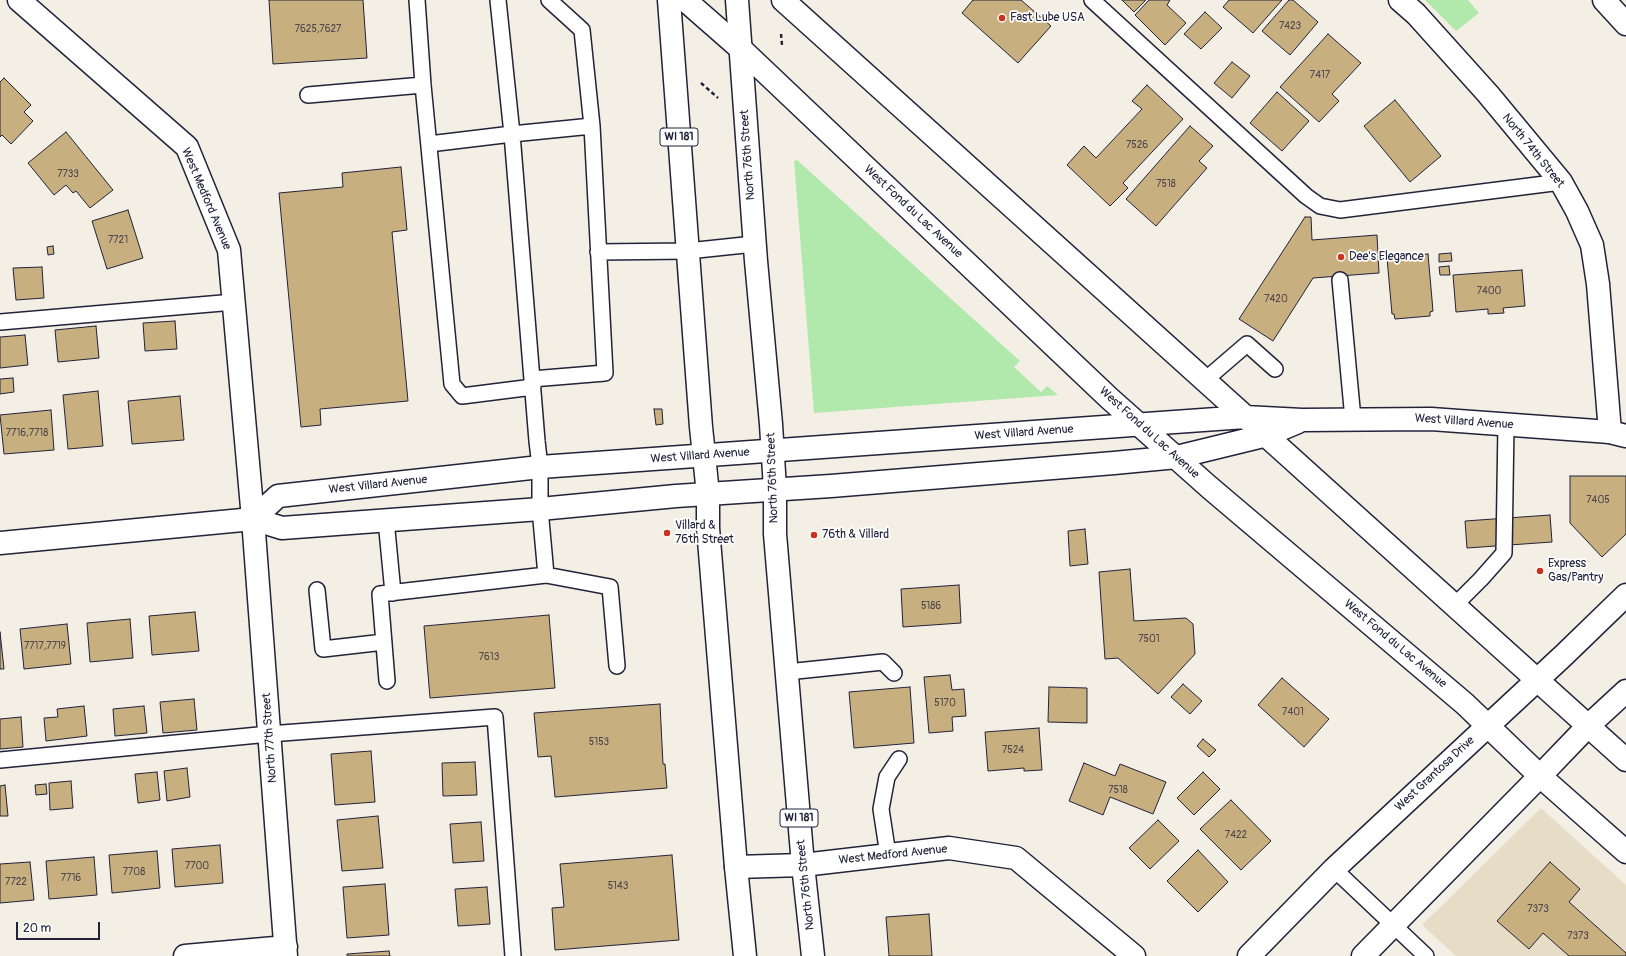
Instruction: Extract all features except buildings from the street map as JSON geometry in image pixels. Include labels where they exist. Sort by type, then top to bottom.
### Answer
[{"type":"main road","name":"West Medford Avenue","points":[[19,0],[186,147],[229,250],[252,519]]},
{"type":"main road","name":"WI 181","points":[[669,0],[708,494],[708,528],[736,867],[746,956]]},
{"type":"main road","name":"West Fond du Lac Avenue","points":[[685,0],[741,49],[1109,398],[1209,487],[1465,704],[1540,776],[1626,852]]},
{"type":"main road","name":"North 76th Street","points":[[737,0],[754,244],[775,489],[775,534],[803,865],[813,956]]},
{"type":"main road","points":[[1604,0],[1626,24]]},
{"type":"main road","points":[[788,2],[1204,381],[1267,435],[1292,460],[1626,760]]},
{"type":"main road","name":"North 74th Street","points":[[1408,7],[1488,94],[1561,182],[1577,211],[1592,245],[1618,434]]},
{"type":"main road","name":"West Villard Avenue","points":[[252,519],[278,496],[540,467],[1245,417],[1302,420],[1353,418],[1431,419],[1618,434]]},
{"type":"main road","name":"West Villard Avenue","points":[[0,543],[252,519],[282,528],[540,509],[676,496],[1106,464],[1177,457],[1267,435],[1302,420]]},
{"type":"main road","name":"North 77th Street","points":[[252,519],[286,951]]},
{"type":"main road","name":"West Grantosa Drive","points":[[1249,956],[1334,869],[1626,595]]},
{"type":"main road","points":[[1363,956],[1588,726],[1626,691]]},
{"type":"main road","name":"West Medford Avenue","points":[[736,867],[803,865],[949,848],[1016,858],[1134,956]]},
{"type":"main road","points":[[185,956],[286,951]]},
{"type":"lane","points":[[417,0],[423,85],[452,384],[462,396],[532,383],[605,373],[592,126],[582,30],[549,0]]},
{"type":"lane","points":[[498,0],[512,134],[540,467],[540,509],[546,575]]},
{"type":"lane","points":[[1092,0],[1306,196],[1320,206],[1340,210],[1561,182]]},
{"type":"lane","points":[[308,95],[423,85]]},
{"type":"lane","points":[[429,144],[592,126]]},
{"type":"lane","points":[[598,252],[688,251],[754,244]]},
{"type":"lane","points":[[1340,280],[1353,418]]},
{"type":"lane","points":[[0,322],[234,302]]},
{"type":"lane","points":[[1204,381],[1247,344],[1275,369]]},
{"type":"lane","points":[[1455,605],[1504,553],[1506,424]]},
{"type":"lane","points":[[386,520],[394,593]]},
{"type":"lane","points":[[386,681],[380,594],[546,575],[610,586],[617,666]]},
{"type":"lane","points":[[318,590],[323,649],[384,642]]},
{"type":"lane","points":[[787,672],[884,662],[894,673]]},
{"type":"lane","points":[[0,760],[269,734],[496,717],[513,956]]},
{"type":"lane","points":[[888,855],[881,809],[887,777],[900,759]]},
{"type":"lane","points":[[1334,869],[1426,956]]},
{"type":"path","points":[[781,34],[782,45]]},
{"type":"path","points":[[698,80],[718,98]]},
{"type":"shaded area","points":[[1541,808],[1626,885],[1626,956],[1456,956],[1422,925]]},
{"type":"green space","points":[[1425,0],[1468,0],[1479,13],[1456,31]]},
{"type":"green space","points":[[797,160],[1020,361],[1014,367],[1041,392],[1047,386],[1058,395],[814,413],[794,161]]},
{"type":"place","name":"Fast Lube USA","points":[[1002,18]]},
{"type":"place","name":"Dee's Elegance","points":[[1341,257]]},
{"type":"place","name":"Villard & 76th Street","points":[[667,533]]},
{"type":"place","name":"76th & Villard","points":[[814,535]]},
{"type":"place","name":"Express Gas/Pantry","points":[[1540,571]]}]
